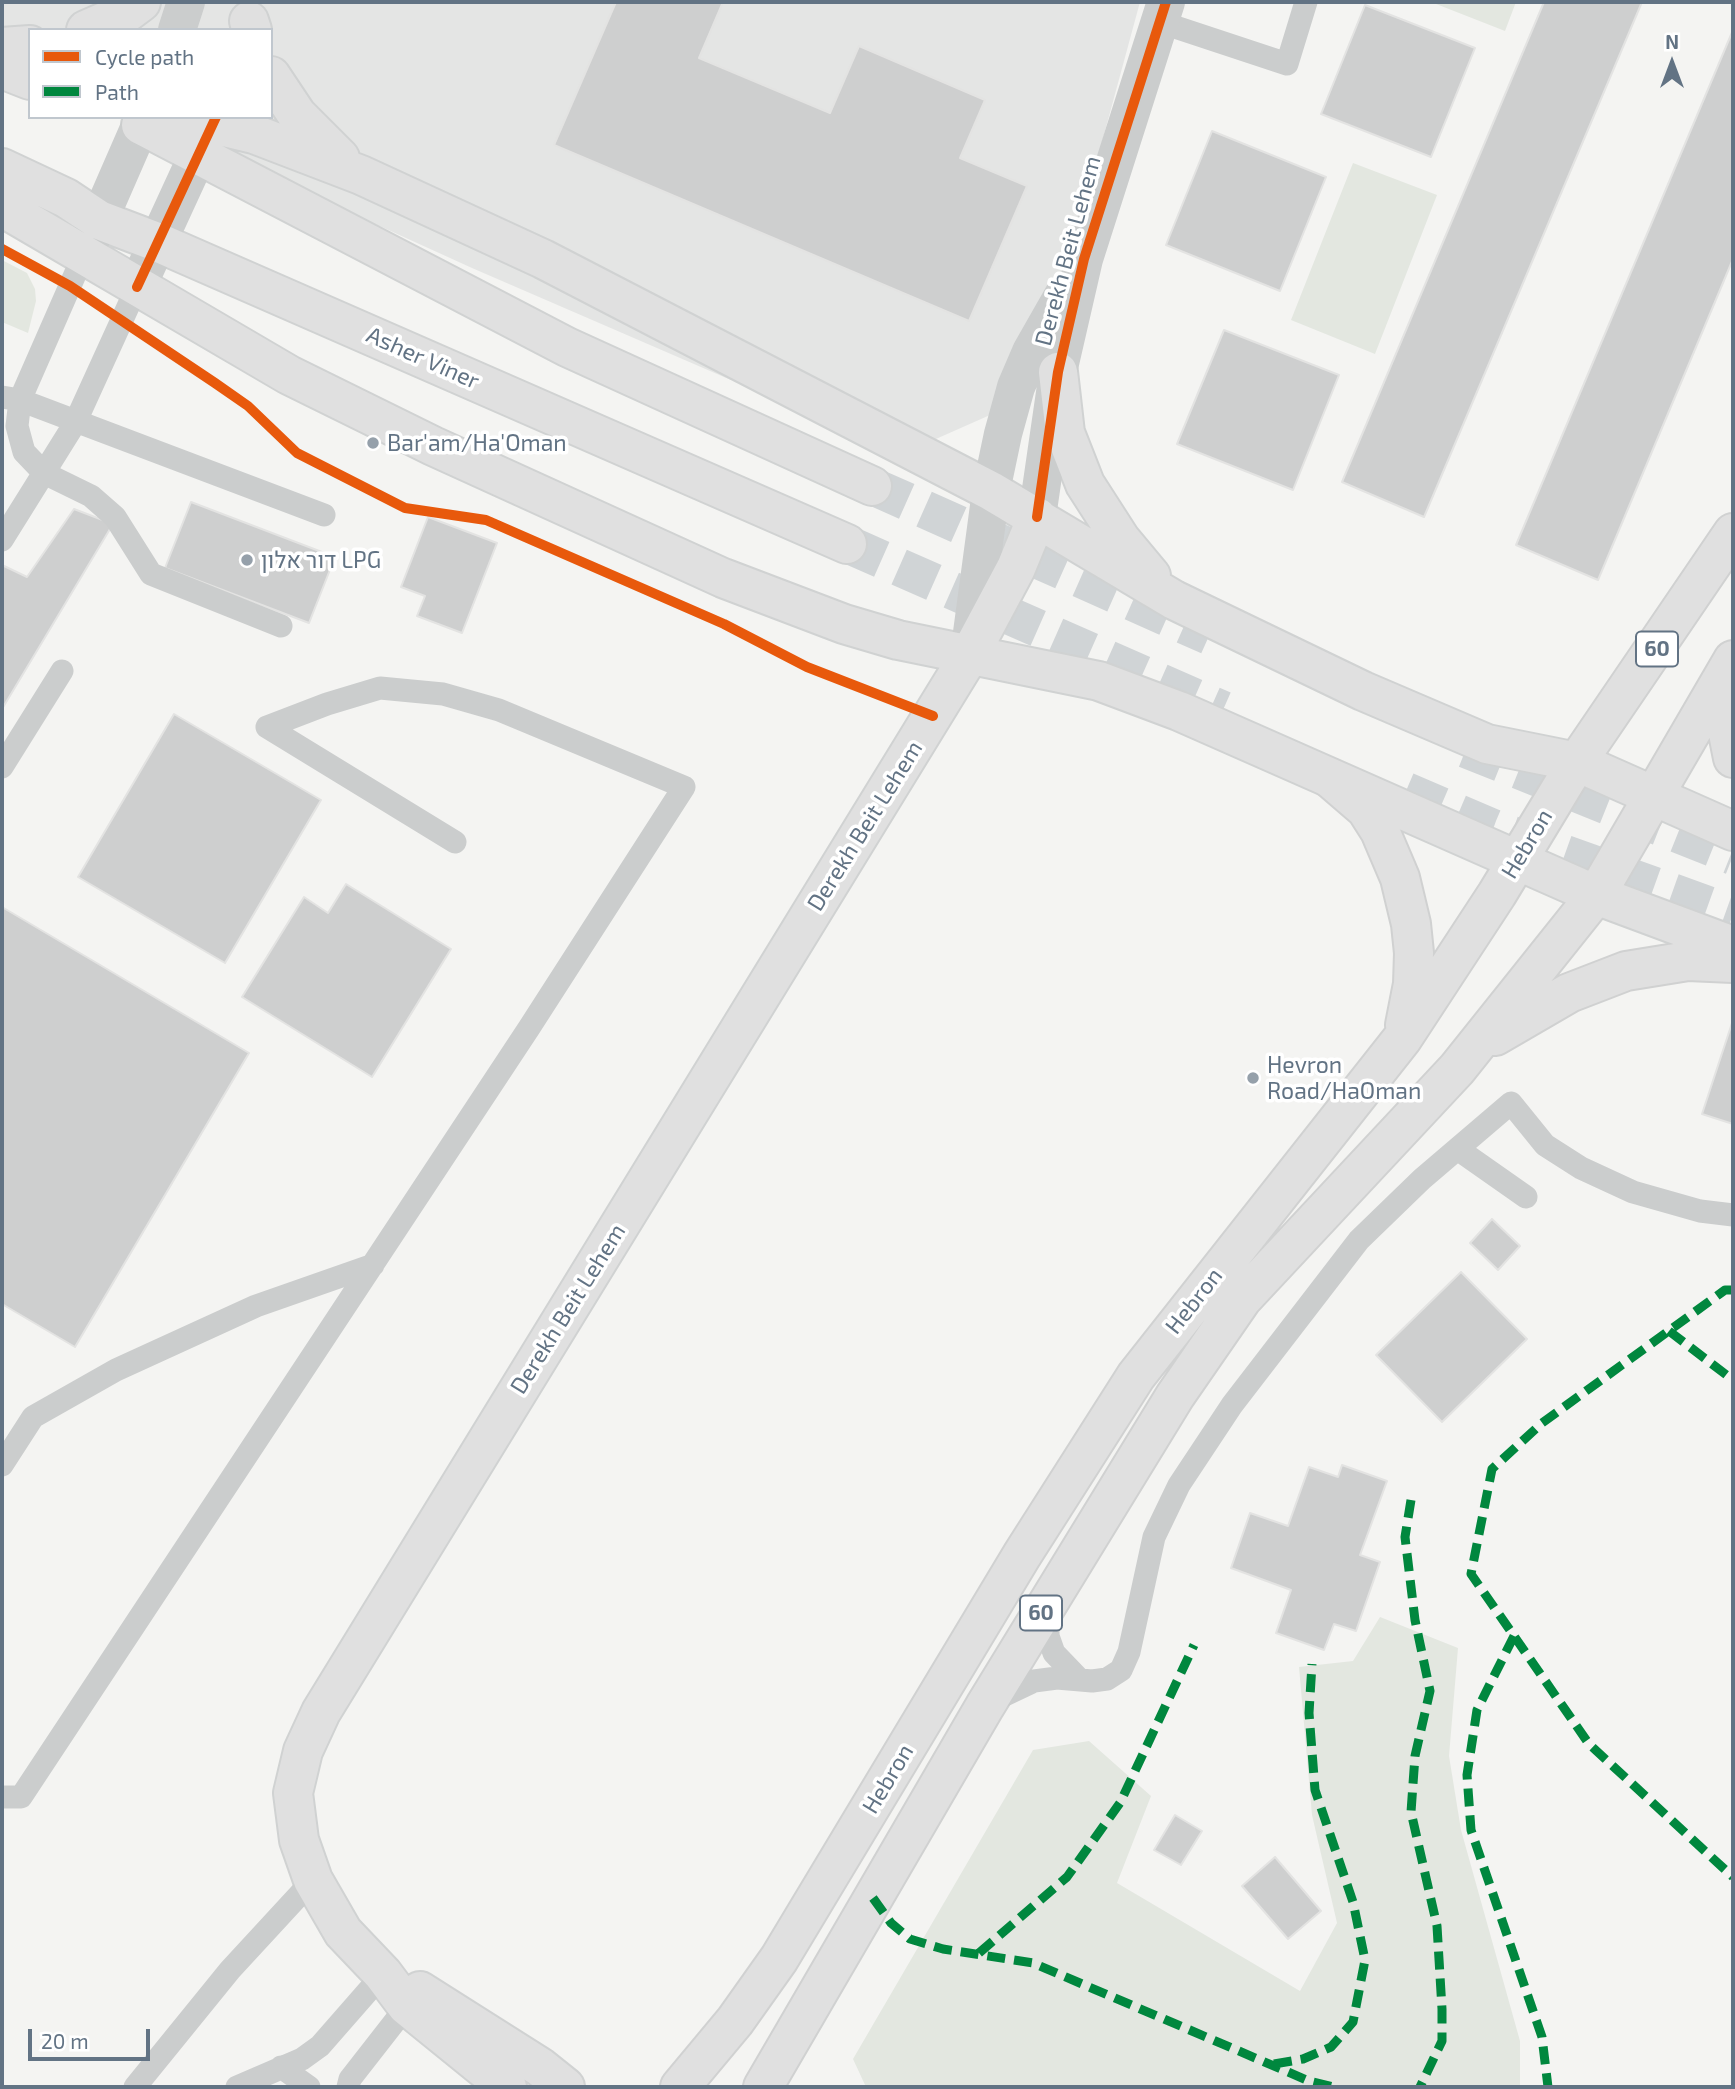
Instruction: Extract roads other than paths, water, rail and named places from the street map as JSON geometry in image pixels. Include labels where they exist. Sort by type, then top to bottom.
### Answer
[{"type":"main road","points":[[91,28],[129,11],[141,2]]},
{"type":"main road","points":[[2,47],[28,45]]},
{"type":"main road","points":[[2,69],[28,79]]},
{"type":"main road","points":[[273,79],[322,144],[360,175]]},
{"type":"main road","points":[[135,120],[208,133],[254,134],[360,175],[543,260],[990,491],[1174,600],[1363,691],[1487,744],[1577,762],[1733,831]]},
{"type":"main road","points":[[208,133],[566,347],[701,411],[872,486]]},
{"type":"main road","name":"Asher Viner","points":[[2,168],[65,198],[99,219],[158,242],[847,544]]},
{"type":"main road","points":[[2,207],[301,380],[433,446],[723,578],[844,624],[969,656],[1036,666],[1099,681],[1179,711],[1596,895],[1733,946]]},
{"type":"main road","points":[[1058,372],[1065,433],[1085,484],[1121,540],[1174,600]]},
{"type":"main road","name":"Derekh Beit Lehem","points":[[507,2087],[413,1998],[383,1974],[343,1932],[313,1880],[299,1840],[293,1794],[303,1751],[321,1712],[969,656],[1016,568],[1037,517]]},
{"type":"main road","name":"Hebron","points":[[680,2087],[735,2021],[779,1959],[1022,1555],[1136,1376],[1402,1039],[1497,894],[1515,860],[1577,762],[1733,533]]},
{"type":"main road","points":[[1732,663],[1726,723],[1733,758]]},
{"type":"main road","name":"Hebron","points":[[763,2087],[985,1706],[1175,1396],[1242,1299],[1457,1069],[1596,895],[1732,663]]},
{"type":"main road","points":[[1330,778],[1366,809],[1380,831],[1405,898],[1414,953],[1413,984],[1402,1039]]},
{"type":"main road","points":[[1457,1069],[1499,1032],[1538,1008],[1604,978],[1655,965],[1688,961],[1733,963]]},
{"type":"main road","name":"Derekh Beit Lehem","points":[[413,1998],[540,2067],[565,2087]]},
{"type":"street","points":[[178,28],[186,2]]},
{"type":"street","name":"Derekh Beit Lehem","points":[[1037,517],[1058,372],[1084,259],[1163,12]]},
{"type":"street","points":[[84,254],[135,120]]},
{"type":"street","points":[[137,287],[208,133]]},
{"type":"street","name":"Derekh Beit Lehem","points":[[969,656],[990,491],[1016,387],[1031,352],[1084,259]]},
{"type":"lane","points":[[1163,12],[1287,64],[1306,2]]},
{"type":"lane","points":[[84,254],[11,399],[24,452],[44,473],[91,496],[115,517],[151,574],[281,626]]},
{"type":"lane","points":[[2,540],[75,423],[137,287]]},
{"type":"lane","points":[[11,399],[324,515]]},
{"type":"lane","points":[[2,767],[62,671]]},
{"type":"lane","points":[[2,1797],[21,1797],[373,1265],[684,787],[499,710],[443,694],[380,688],[327,704],[267,727],[455,842]]},
{"type":"lane","points":[[985,1706],[1009,1691],[1034,1681],[1107,1679],[1121,1670],[1129,1652],[1154,1537],[1179,1485],[1232,1405],[1359,1240],[1422,1179],[1511,1103],[1545,1145],[1581,1168],[1633,1192],[1700,1211],[1733,1215]]},
{"type":"lane","points":[[1459,1150],[1526,1197]]},
{"type":"lane","points":[[2,1465],[33,1417],[116,1370],[256,1306],[373,1265]]},
{"type":"lane","points":[[1050,1599],[1046,1618],[1054,1653],[1079,1678]]},
{"type":"lane","points":[[135,2087],[230,1970],[313,1880]]},
{"type":"lane","points":[[237,2087],[302,2059],[320,2046],[383,1974]]},
{"type":"lane","points":[[348,2087],[350,2079],[413,1998]]},
{"type":"lane","points":[[281,2067],[309,2087]]},
{"type":"tunnel","points":[[872,486],[1209,636]]},
{"type":"tunnel","points":[[847,544],[1223,710]]},
{"type":"tunnel","points":[[1466,749],[1733,856]]},
{"type":"tunnel","points":[[1406,791],[1493,828],[1733,914]]},
{"type":"place","name":"Bar'am/Ha'Oman","points":[[373,443]]},
{"type":"place","name":"דור אלון LPG","points":[[247,560]]},
{"type":"place","name":"Hevron Road/HaOman","points":[[1253,1078]]}]
